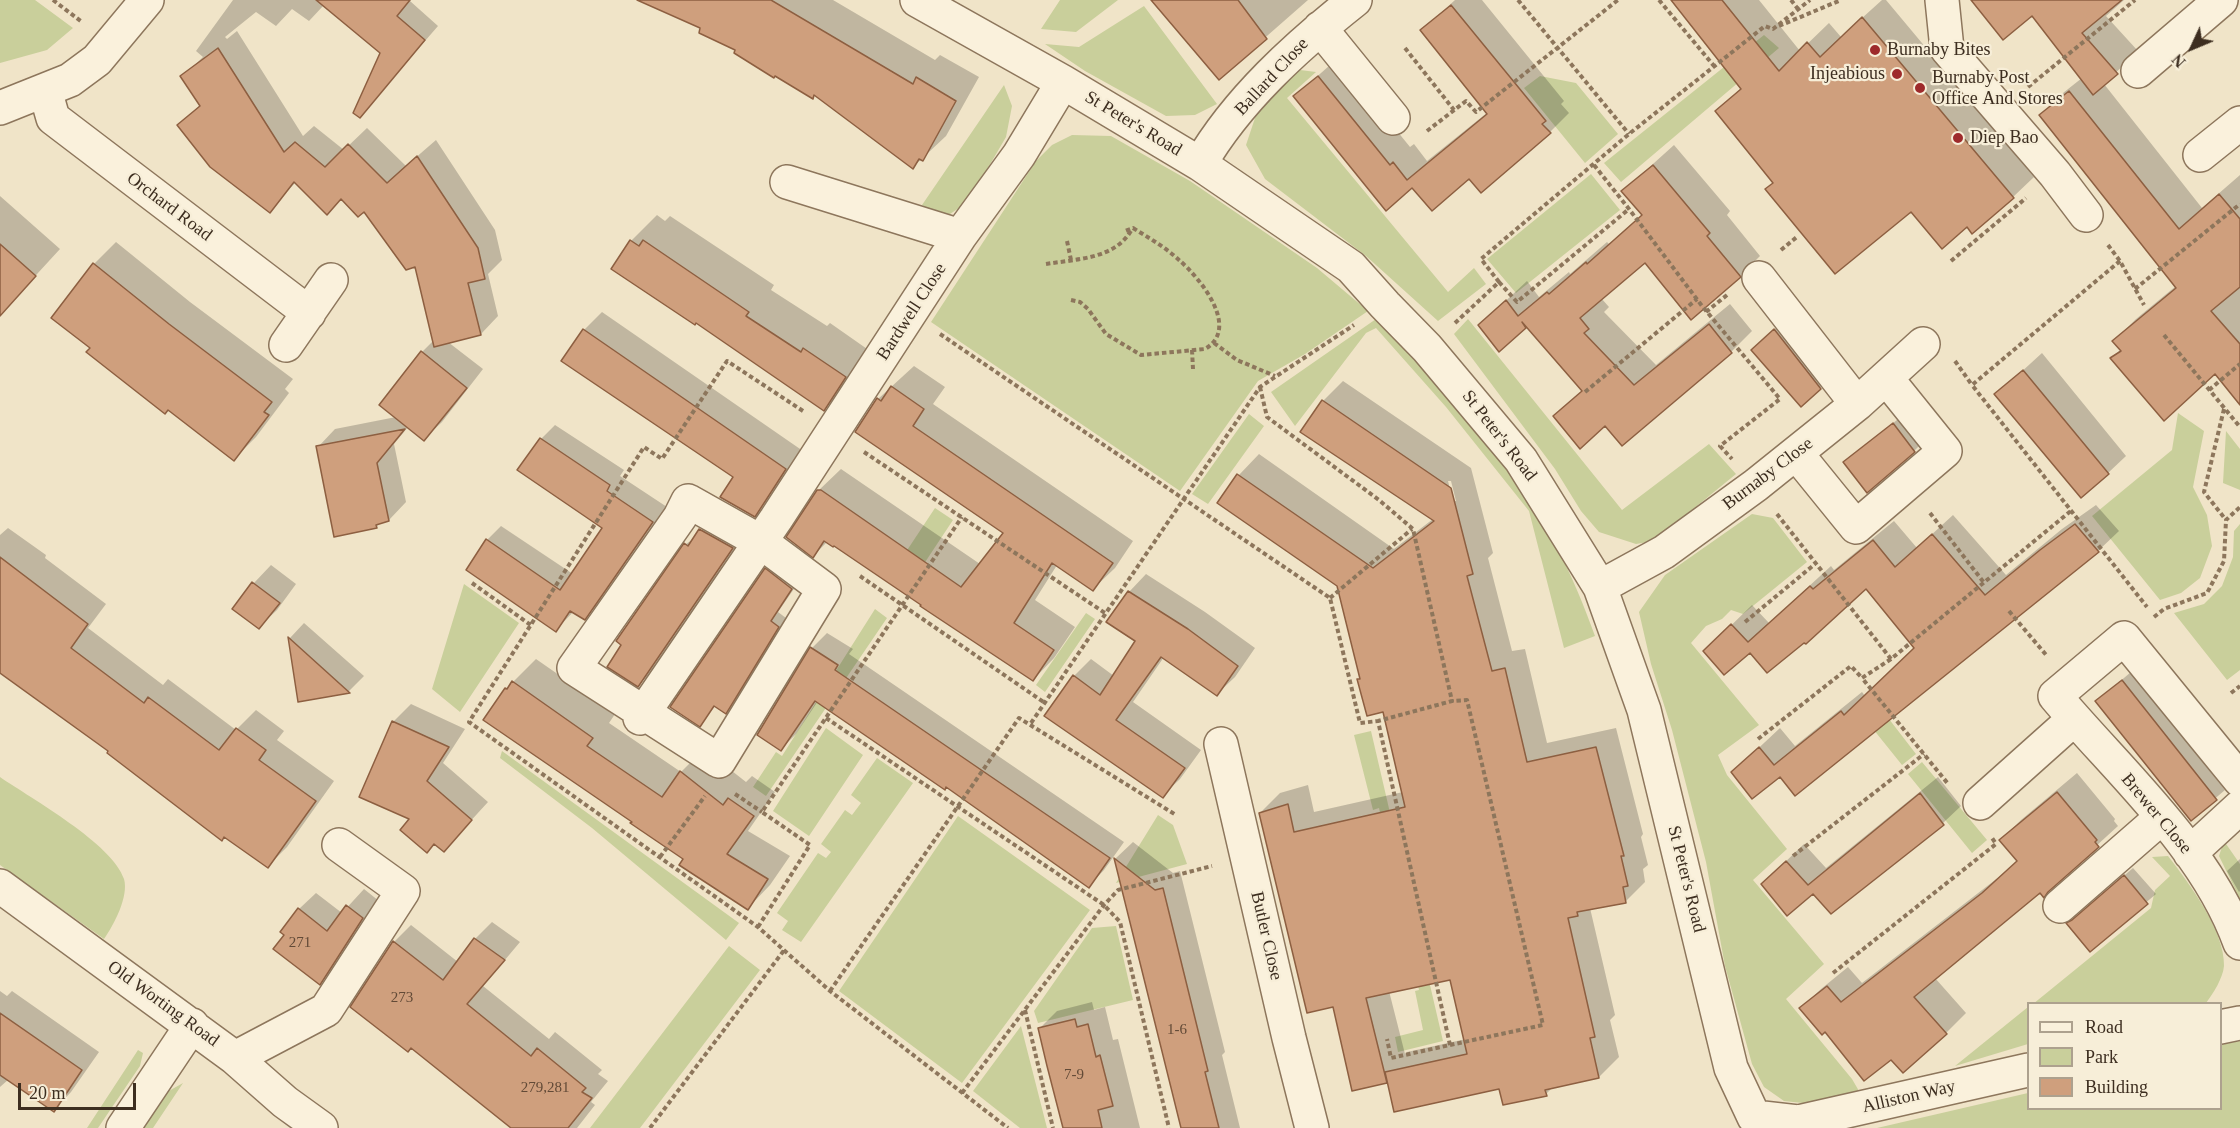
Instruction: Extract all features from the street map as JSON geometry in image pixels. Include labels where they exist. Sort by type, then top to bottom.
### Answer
[{"type":"street","points":[[0,108],[70,80],[97,60],[147,0]]},
{"type":"street","name":"St Peter's Road","points":[[917,0],[1063,82],[1200,164],[1351,267],[1427,348],[1521,460],[1600,587],[1644,710],[1746,1123]]},
{"type":"street","name":"Ballard Close","points":[[1200,164],[1210,146],[1277,66],[1355,0]]},
{"type":"street","points":[[1942,0],[1947,49],[2055,174],[2086,215]]},
{"type":"street","points":[[2138,71],[2221,0]]},
{"type":"street","points":[[2226,0],[2240,16]]},
{"type":"street","points":[[1320,28],[1393,118]]},
{"type":"street","name":"Bardwell Close","points":[[642,716],[761,542],[960,236],[1019,155],[1063,82]]},
{"type":"street","name":"Orchard Road","points":[[45,90],[53,118],[309,313]]},
{"type":"street","points":[[2200,155],[2240,123]]},
{"type":"street","points":[[787,182],[960,236]]},
{"type":"street","points":[[1759,278],[1857,404]]},
{"type":"street","points":[[286,345],[331,280]]},
{"type":"street","name":"Burnaby Close","points":[[1600,587],[1664,552],[1796,453],[1887,379],[1923,344]]},
{"type":"street","points":[[1796,453],[1856,527],[1946,451],[1887,379]]},
{"type":"street","points":[[688,501],[761,542],[824,589],[718,760],[642,716],[574,668],[680,517],[688,501]]},
{"type":"street","points":[[1966,796],[2067,700],[2124,638],[2240,780]]},
{"type":"street","name":"Brewer Close","points":[[2067,700],[2190,853],[2230,917],[2240,944]]},
{"type":"street","name":"Butler Close","points":[[1221,744],[1312,1128]]},
{"type":"street","points":[[2190,853],[2240,807]]},
{"type":"street","points":[[2060,906],[2162,817]]},
{"type":"street","points":[[235,1058],[326,1011],[403,891],[339,845]]},
{"type":"street","name":"Old Worting Road","points":[[0,886],[192,1025],[235,1058],[285,1102],[321,1128]]},
{"type":"street","points":[[2222,1027],[2240,1023]]},
{"type":"street","points":[[123,1128],[192,1025]]},
{"type":"street","name":"Alliston Way","points":[[1746,1123],[1797,1122],[2027,1070]]},
{"type":"path","points":[[1518,0],[1629,134]]},
{"type":"path","points":[[1421,136],[1466,101],[1476,112],[1618,0]]},
{"type":"path","points":[[1659,0],[1714,66]]},
{"type":"path","points":[[1791,0],[1798,9]]},
{"type":"path","points":[[1773,29],[1810,0]]},
{"type":"path","points":[[1629,209],[1517,302],[1481,258],[1629,134],[1765,26],[1773,29],[1841,0]]},
{"type":"path","points":[[1999,110],[2135,0]]},
{"type":"path","points":[[1405,48],[1454,110]]},
{"type":"path","points":[[1951,261],[2055,174]]},
{"type":"path","points":[[2135,289],[2240,204]]},
{"type":"path","points":[[2086,215],[2120,261],[2144,305]]},
{"type":"path","points":[[1125,231],[1133,228]]},
{"type":"path","points":[[1046,264],[1099,255],[1116,249],[1133,228]]},
{"type":"path","points":[[1071,300],[1080,302],[1088,309],[1106,334],[1141,355],[1205,349],[1214,344],[1218,334],[1219,320],[1215,308],[1197,277],[1162,246],[1133,228]]},
{"type":"path","points":[[1067,241],[1071,260]]},
{"type":"path","points":[[2120,261],[1972,385],[2154,617],[2164,609],[2207,592],[2224,561],[2226,520],[2204,492],[2224,409]]},
{"type":"path","points":[[1427,348],[1499,282]]},
{"type":"path","points":[[1585,392],[1697,299]]},
{"type":"path","points":[[1031,723],[1260,387],[1385,305]]},
{"type":"path","points":[[911,314],[1330,598],[1360,723],[1378,721],[1452,701],[1467,700],[1543,1025],[1391,1058],[1388,1039]]},
{"type":"path","points":[[2164,335],[2240,427]]},
{"type":"path","points":[[1214,344],[1237,360],[1276,377]]},
{"type":"path","points":[[1192,350],[1193,369]]},
{"type":"path","points":[[2209,390],[2240,364]]},
{"type":"path","points":[[1260,387],[1267,417],[1413,529],[1452,701]]},
{"type":"path","points":[[1907,484],[1985,584]]},
{"type":"path","points":[[2226,520],[2240,507]]},
{"type":"path","points":[[762,812],[962,517]]},
{"type":"path","points":[[1330,598],[1413,529]]},
{"type":"path","points":[[1745,622],[1815,564]]},
{"type":"path","points":[[854,572],[1045,703]]},
{"type":"path","points":[[472,583],[532,626]]},
{"type":"path","points":[[2009,611],[2067,700]]},
{"type":"path","points":[[1862,678],[1891,659]]},
{"type":"path","points":[[1758,739],[1851,666],[1924,754],[1966,796]]},
{"type":"path","points":[[2231,693],[2240,686]]},
{"type":"path","points":[[826,718],[1104,905],[1120,922],[1169,1128]]},
{"type":"path","points":[[831,991],[1019,718],[1031,723],[1176,815]]},
{"type":"path","points":[[1378,721],[1450,1045]]},
{"type":"path","points":[[1793,856],[1924,754]]},
{"type":"path","points":[[660,858],[709,791]]},
{"type":"path","points":[[734,793],[810,844],[758,927],[831,991],[1008,1128]]},
{"type":"path","points":[[1833,973],[1996,844],[1989,835]]},
{"type":"path","points":[[962,1093],[1104,905],[1118,890],[1248,858]]},
{"type":"path","points":[[650,1128],[785,949]]},
{"type":"path","points":[[1025,1010],[1053,1128]]},
{"type":"green space","points":[[0,0],[35,0],[73,28],[47,50],[0,63]]},
{"type":"green space","points":[[1060,0],[1118,0],[1076,32],[1041,29]]},
{"type":"green space","points":[[1144,6],[1217,104],[1195,115],[1166,116],[1085,71],[1045,44],[1079,47]]},
{"type":"green space","points":[[1764,35],[1779,48],[1621,182],[1604,163]]},
{"type":"green space","points":[[1300,70],[1316,72],[1287,98],[1448,292],[1474,268],[1486,284],[1438,321],[1366,256],[1265,179],[1246,145],[1259,106]]},
{"type":"green space","points":[[1540,76],[1576,83],[1618,134],[1585,163],[1524,88]]},
{"type":"green space","points":[[1004,85],[1012,106],[1006,137],[968,202],[950,214],[937,214],[922,205]]},
{"type":"green space","points":[[1072,135],[1111,136],[1190,181],[1317,268],[1368,311],[1305,354],[1258,381],[1180,491],[931,322],[1036,161],[1052,145]]},
{"type":"green space","points":[[1591,174],[1620,210],[1516,293],[1487,259]]},
{"type":"green space","points":[[1376,319],[1458,408],[1520,489],[1557,548],[1578,591],[1595,636],[1564,648],[1529,511],[1446,407],[1376,328],[1366,333],[1295,426],[1271,392]]},
{"type":"green space","points":[[1468,319],[1622,510],[1709,444],[1736,474],[1654,541],[1636,544],[1599,532],[1581,511],[1555,469],[1454,334]]},
{"type":"green space","points":[[2178,413],[2204,431],[2193,487],[2207,515],[2212,546],[2200,578],[2181,593],[2160,600],[2092,516],[2172,450]]},
{"type":"green space","points":[[1249,414],[1264,426],[1208,504],[1192,494]]},
{"type":"green space","points":[[2226,431],[2240,449],[2240,490],[2223,483]]},
{"type":"green space","points":[[935,508],[953,520],[906,591],[888,579]]},
{"type":"green space","points":[[1752,514],[1773,518],[1807,562],[1743,614],[1731,610],[1722,619],[1706,626],[1691,643],[1759,725],[1718,755],[1727,775],[1787,849],[1753,880],[1824,964],[1786,999],[1852,1079],[1859,1091],[1821,1105],[1784,1101],[1764,1087],[1752,1064],[1725,966],[1706,862],[1672,730],[1651,664],[1639,612],[1665,575]]},
{"type":"green space","points":[[2240,524],[2240,670],[2227,680],[2174,613],[2204,604],[2222,586],[2233,557],[2234,531]]},
{"type":"green space","points":[[464,584],[519,623],[460,712],[432,689]]},
{"type":"green space","points":[[875,609],[887,618],[766,796],[753,787],[776,752],[782,756]]},
{"type":"green space","points":[[1086,613],[1095,619],[1045,692],[1036,685]]},
{"type":"green space","points":[[1872,697],[1916,754],[1902,765],[1857,709]]},
{"type":"green space","points":[[826,728],[863,755],[809,836],[773,811]]},
{"type":"green space","points":[[1371,731],[1443,1041],[1398,1052],[1395,1037],[1423,1030],[1415,991],[1419,990],[1379,808],[1373,810],[1354,735]]},
{"type":"green space","points":[[502,751],[739,923],[726,940],[592,828],[500,758]]},
{"type":"green space","points":[[877,758],[913,783],[801,942],[782,930],[788,921],[777,913],[818,853],[826,858],[831,852],[821,844],[845,810],[852,815],[861,803],[851,795]]},
{"type":"green space","points":[[1922,762],[1987,840],[1972,853],[1908,774]]},
{"type":"green space","points":[[0,777],[70,823],[117,865],[124,879],[123,902],[104,939],[0,865]]},
{"type":"green space","points":[[1158,815],[1173,825],[1187,864],[1116,883]]},
{"type":"green space","points":[[958,816],[1090,910],[962,1083],[839,991]]},
{"type":"green space","points":[[2224,841],[2240,864],[2240,899],[2219,856]]},
{"type":"green space","points":[[2168,856],[2204,908],[2219,938],[2224,966],[2215,991],[2207,1002],[2035,1002],[2151,908],[2155,890],[2170,876],[2152,857]]},
{"type":"green space","points":[[1116,926],[1133,1000],[1038,1023],[1034,1011],[1092,928]]},
{"type":"green space","points":[[729,946],[760,970],[640,1128],[590,1128]]},
{"type":"green space","points":[[2027,1008],[2027,1044],[1955,1066]]},
{"type":"green space","points":[[1021,1026],[1047,1128],[1020,1128],[973,1091]]},
{"type":"green space","points":[[2240,1041],[2240,1128],[1877,1128],[2027,1093],[2027,1110],[2222,1110],[2222,1045]]},
{"type":"green space","points":[[138,1050],[143,1053],[140,1066],[98,1128],[87,1128]]},
{"type":"green space","points":[[183,1083],[153,1128],[143,1128],[167,1092]]},
{"type":"building","points":[[316,0],[410,0],[397,16],[425,40],[360,118],[353,113],[380,53]]},
{"type":"building","points":[[637,0],[771,0],[913,84],[916,77],[956,101],[923,161],[919,159],[913,169],[814,95],[813,99],[775,76],[774,78],[734,53],[735,50],[699,33],[700,28]]},
{"type":"building","points":[[1151,0],[1238,0],[1267,39],[1219,80]]},
{"type":"building","points":[[1671,0],[1722,0],[1779,71],[1807,42],[1820,57],[1862,17],[2014,198],[1972,234],[1967,227],[1942,249],[1911,212],[1835,274],[1765,189],[1773,183],[1715,111],[1741,89]]},
{"type":"building","points":[[1971,0],[2122,0],[2082,33],[2118,74],[2093,95],[2032,16],[2003,40]]},
{"type":"building","points":[[1451,5],[1546,121],[1542,124],[1551,133],[1481,193],[1469,179],[1432,211],[1412,188],[1386,211],[1293,96],[1318,76],[1390,165],[1393,162],[1407,180],[1487,114],[1420,30]]},
{"type":"building","points":[[218,48],[284,152],[295,142],[325,167],[348,144],[387,183],[417,156],[478,248],[485,279],[468,283],[481,335],[434,347],[415,267],[406,270],[364,212],[358,217],[341,199],[327,215],[294,182],[270,213],[210,167],[177,125],[200,106],[180,76]]},
{"type":"building","points":[[2069,91],[2179,229],[2219,194],[2240,219],[2240,287],[2211,311],[2240,344],[2240,405],[2215,374],[2164,421],[2110,358],[2121,351],[2112,341],[2176,288],[2039,115]]},
{"type":"building","points":[[1653,165],[1710,233],[1707,236],[1741,277],[1691,320],[1645,263],[1580,318],[1589,329],[1584,333],[1634,385],[1709,324],[1732,353],[1622,446],[1605,426],[1580,449],[1553,416],[1582,391],[1522,322],[1526,328],[1499,352],[1478,325],[1506,300],[1518,316],[1547,292],[1549,294],[1586,262],[1587,264],[1642,215],[1621,191]]},
{"type":"building","points":[[630,240],[639,246],[643,240],[749,312],[746,316],[801,352],[803,348],[846,377],[824,411],[696,323],[695,325],[611,269]]},
{"type":"building","points":[[0,244],[36,276],[0,316]]},
{"type":"building","points":[[93,263],[272,402],[264,412],[269,415],[234,461],[168,410],[165,414],[86,352],[90,348],[51,318]]},
{"type":"building","points":[[583,329],[786,469],[755,517],[720,497],[733,477],[561,361]]},
{"type":"building","points":[[1774,329],[1821,389],[1801,407],[1751,350]]},
{"type":"building","points":[[421,351],[467,388],[424,441],[379,405]]},
{"type":"building","points":[[2023,370],[2109,474],[2081,498],[1994,394]]},
{"type":"building","points":[[891,386],[924,409],[913,426],[1113,563],[1093,591],[1052,563],[1014,623],[1054,650],[1033,681],[834,546],[824,541],[813,558],[786,537],[817,490],[821,490],[961,587],[1003,533],[855,432],[877,398],[881,401]]},
{"type":"building","points":[[1322,400],[1451,488],[1473,574],[1467,576],[1492,671],[1505,668],[1527,762],[1596,747],[1624,856],[1621,856],[1628,886],[1623,887],[1626,903],[1577,912],[1578,916],[1568,918],[1595,1037],[1590,1038],[1599,1078],[1545,1090],[1547,1096],[1503,1105],[1499,1089],[1394,1112],[1385,1072],[1467,1054],[1450,980],[1366,998],[1387,1083],[1352,1091],[1333,1007],[1307,1013],[1259,813],[1288,804],[1294,832],[1405,807],[1383,712],[1367,716],[1337,586],[1217,503],[1237,474],[1373,568],[1434,521],[1300,432]]},
{"type":"building","points":[[1893,423],[1915,452],[1867,493],[1843,462]]},
{"type":"building","points":[[405,429],[377,463],[389,521],[376,525],[377,528],[334,537],[316,446]]},
{"type":"building","points":[[540,438],[610,485],[607,491],[653,522],[585,620],[570,611],[556,632],[466,570],[486,539],[560,590],[602,528],[517,470]]},
{"type":"building","points":[[2075,524],[2099,552],[1795,796],[1780,777],[1752,799],[1731,772],[1759,747],[1774,765],[1841,711],[1844,715],[1914,648],[1866,589],[1806,644],[1804,643],[1767,673],[1750,653],[1724,675],[1703,651],[1731,624],[1748,642],[1810,586],[1813,589],[1873,540],[1895,567],[1932,534],[1985,595]]},
{"type":"building","points":[[699,529],[733,548],[638,687],[607,667],[621,645],[616,641],[684,543],[688,546]]},
{"type":"building","points":[[0,557],[88,624],[71,648],[144,703],[148,697],[219,750],[236,728],[266,750],[259,760],[316,801],[268,868],[224,837],[222,841],[107,753],[108,751],[0,673]]},
{"type":"building","points":[[765,568],[792,589],[771,621],[779,627],[726,714],[714,706],[700,727],[670,707]]},
{"type":"building","points":[[252,582],[280,603],[259,629],[232,609]]},
{"type":"building","points":[[1128,591],[1188,629],[1238,666],[1217,696],[1161,657],[1116,720],[1185,768],[1163,798],[1044,716],[1073,675],[1100,695],[1135,641],[1106,622]]},
{"type":"building","points":[[288,637],[350,693],[298,702]]},
{"type":"building","points":[[810,647],[838,665],[835,670],[1110,858],[1089,888],[946,787],[945,790],[815,701],[781,751],[757,735]]},
{"type":"building","points":[[2122,680],[2217,800],[2191,821],[2095,701]]},
{"type":"building","points":[[512,681],[593,738],[587,746],[662,797],[680,771],[723,805],[728,798],[754,816],[727,854],[768,879],[748,910],[679,865],[683,859],[630,823],[632,822],[483,720]]},
{"type":"building","points":[[392,721],[449,747],[427,781],[472,820],[444,852],[434,844],[427,853],[400,830],[409,819],[359,797]]},
{"type":"building","points":[[2057,792],[2097,840],[2095,842],[2099,847],[2044,898],[2040,893],[1914,997],[1947,1034],[1903,1073],[1891,1060],[1864,1081],[1825,1032],[1822,1035],[1799,1008],[1827,986],[1841,1002],[1982,893],[2017,861],[1999,840]]},
{"type":"building","points":[[1920,793],[1944,825],[1831,914],[1813,894],[1787,916],[1761,884],[1786,861],[1808,885]]},
{"type":"building","points":[[1114,858],[1155,890],[1163,888],[1208,1071],[1205,1072],[1219,1128],[1181,1128]]},
{"type":"building","points":[[2124,875],[2148,904],[2090,952],[2066,923]]},
{"type":"building","points":[[346,905],[363,918],[320,985],[273,949],[284,935],[280,932],[298,908],[327,931]]},
{"type":"building","points":[[474,938],[505,960],[467,1004],[531,1056],[537,1048],[586,1088],[582,1092],[592,1098],[568,1128],[511,1128],[411,1048],[408,1052],[350,1007],[393,941],[443,980]]},
{"type":"building","points":[[0,1013],[82,1070],[54,1112],[0,1075]]},
{"type":"building","points":[[1075,1019],[1077,1027],[1088,1024],[1096,1057],[1100,1055],[1113,1106],[1098,1110],[1102,1128],[1063,1128],[1047,1066],[1038,1028]]},
{"type":"place","name":"Burnaby Bites","points":[[1875,50]]},
{"type":"place","name":"Injeabious","points":[[1897,74]]},
{"type":"place","name":"Burnaby Post Office And Stores","points":[[1920,88]]},
{"type":"place","name":"Diep Bao","points":[[1958,138]]}]
